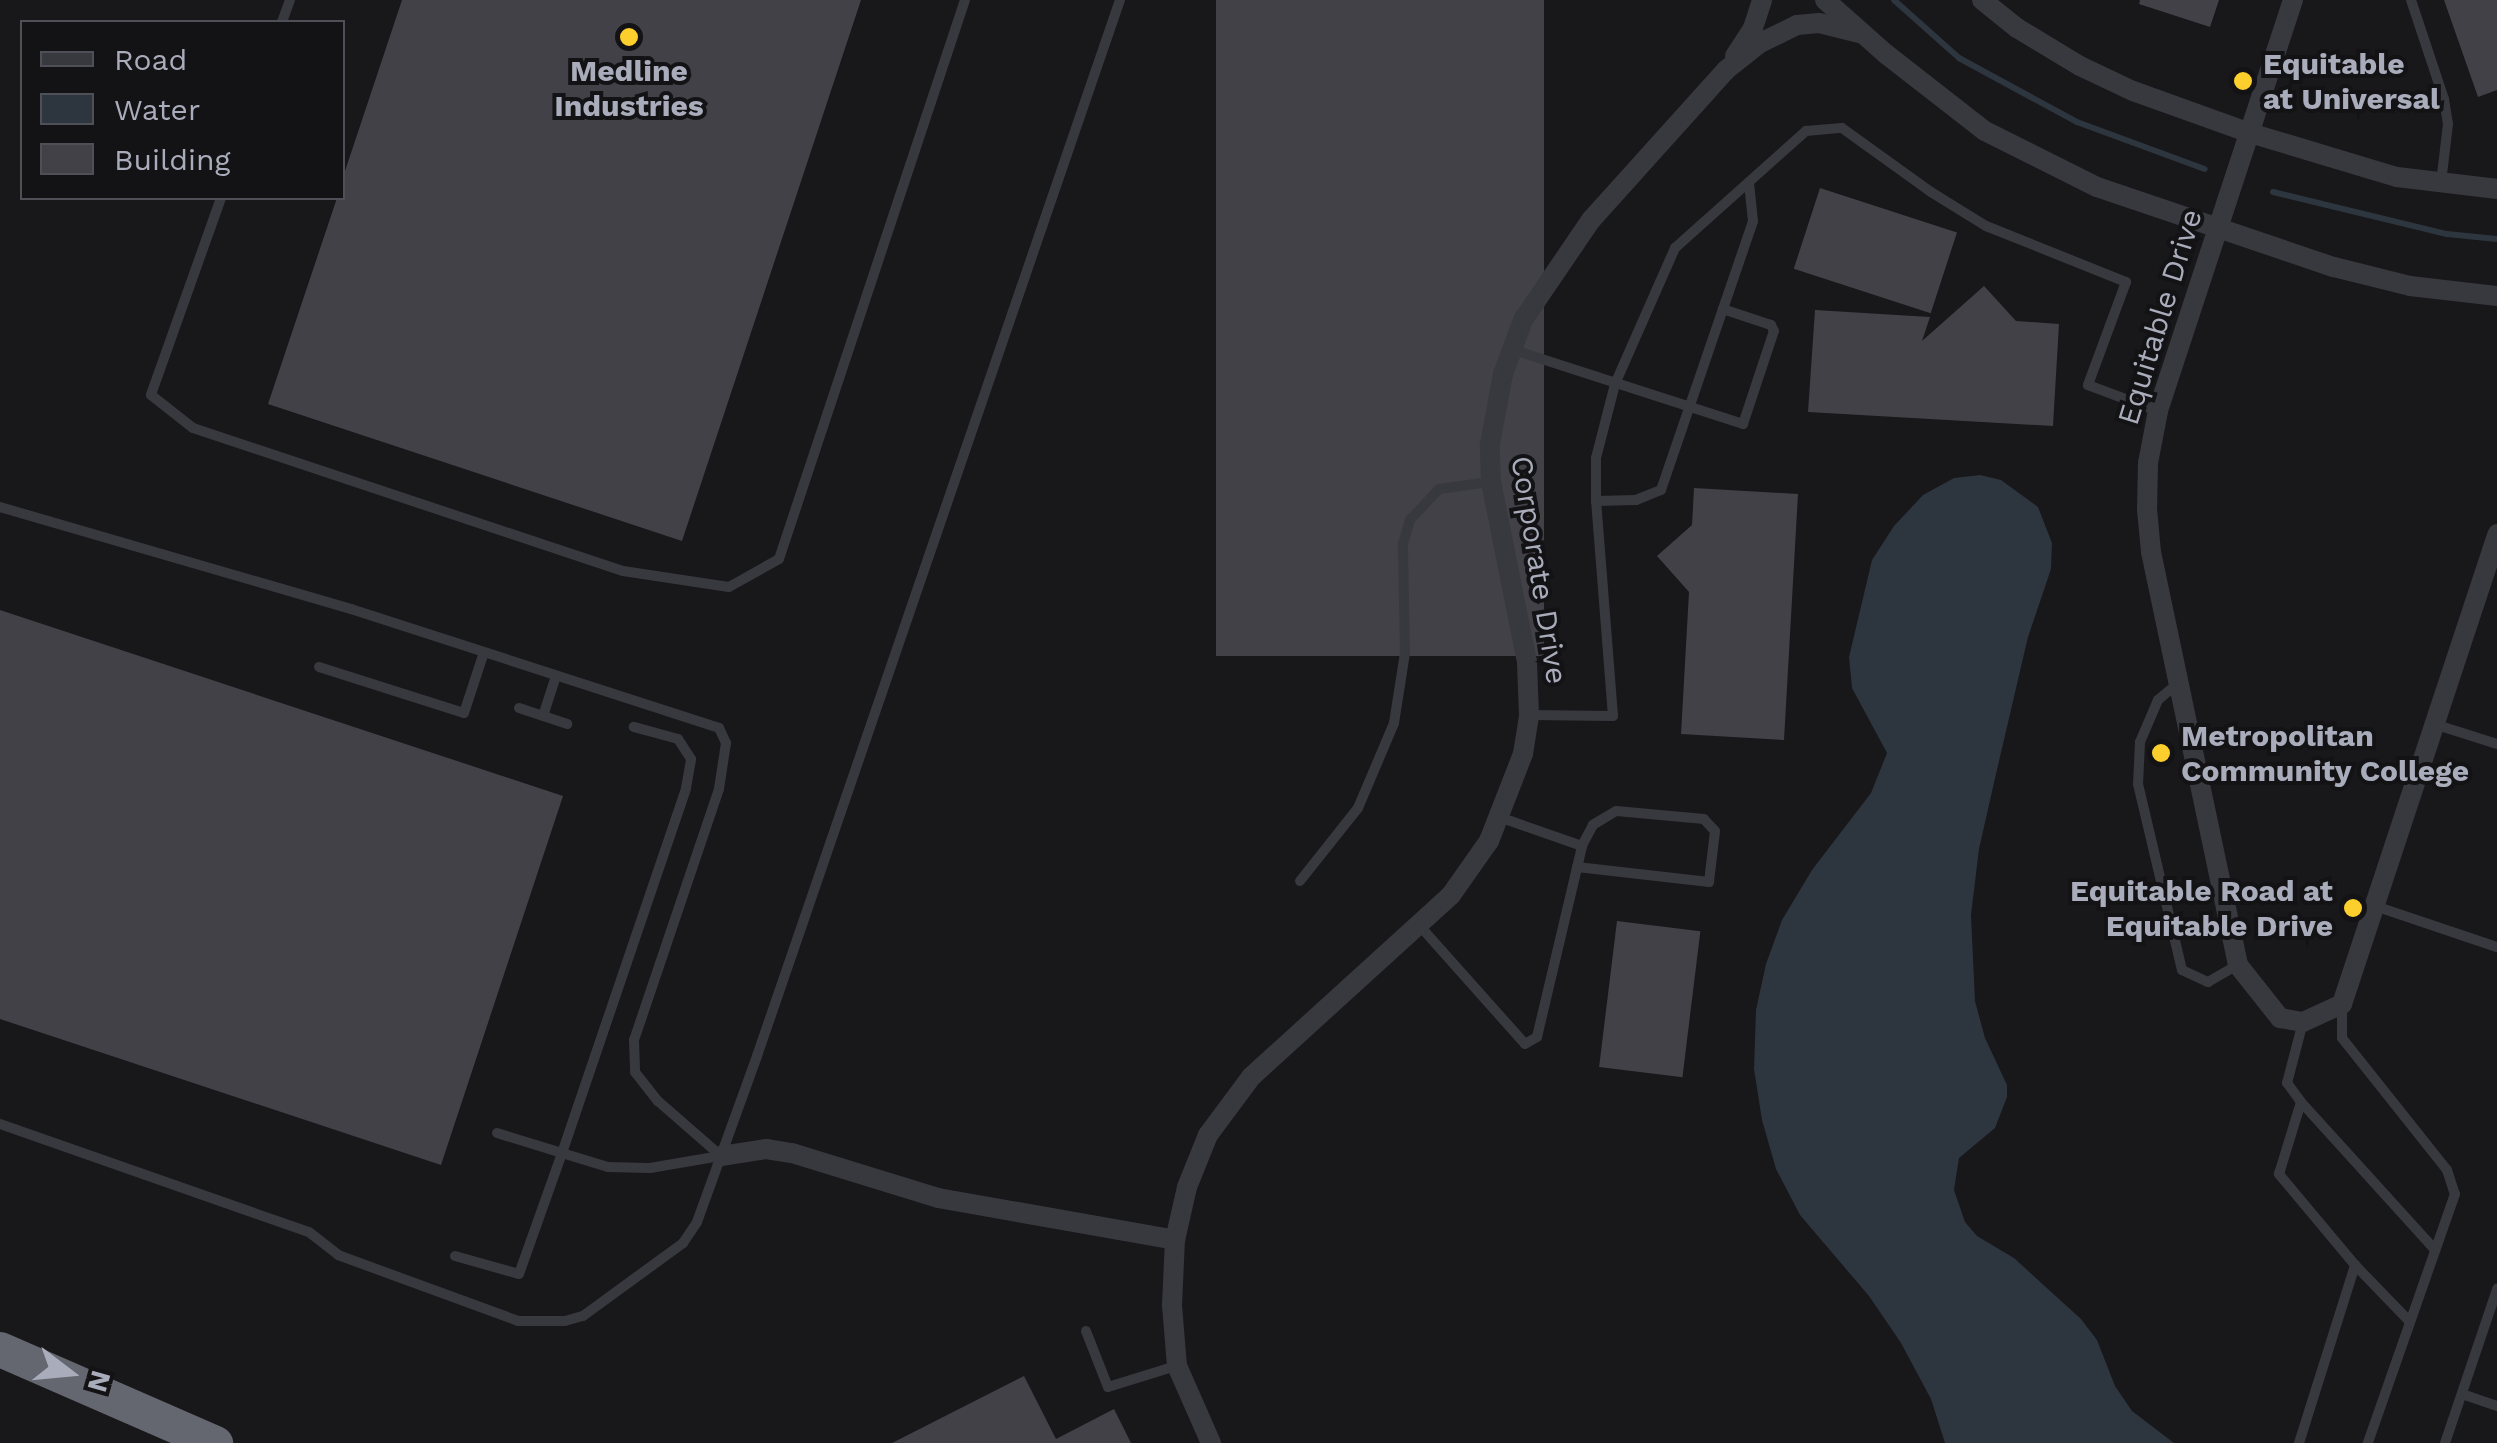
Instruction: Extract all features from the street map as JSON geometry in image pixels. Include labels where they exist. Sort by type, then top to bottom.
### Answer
[{"type":"highway","points":[[0,1348],[215,1443]]},
{"type":"street","name":"Corporate Drive","points":[[1212,1443],[1177,1366],[1172,1305],[1174,1240],[1187,1187],[1208,1134],[1251,1077],[1451,895],[1488,841],[1523,754],[1529,715],[1528,662],[1491,482],[1495,406],[1510,349],[1552,273],[1591,220],[1726,70],[1753,28],[1762,0]]},
{"type":"street","points":[[1826,0],[1942,100],[2032,157],[2098,187],[2217,230],[2372,277],[2497,296]]},
{"type":"street","points":[[1982,0],[2016,28],[2080,66],[2133,91],[2250,133],[2398,177],[2497,190]]},
{"type":"street","name":"Equitable Drive","points":[[2293,0],[2158,411],[2148,464],[2147,510],[2151,552],[2238,965],[2252,988],[2280,1018],[2303,1022]]},
{"type":"street","name":"Corporate Drive","points":[[1726,70],[1778,31],[1798,25],[1819,23],[1863,34]]},
{"type":"street","points":[[2303,1022],[2342,1004],[2497,534]]},
{"type":"street","points":[[722,1156],[766,1149],[792,1153],[938,1198],[1174,1240]]},
{"type":"lane","points":[[220,200],[151,394],[193,428],[623,571],[728,587],[779,559],[965,0]]},
{"type":"lane","points":[[0,1124],[309,1232],[338,1255],[518,1321],[536,1323],[583,1316],[683,1243],[696,1222],[722,1156],[1120,0]]},
{"type":"lane","points":[[2410,0],[2444,100],[2448,124],[2441,184]]},
{"type":"lane","points":[[1529,715],[1613,716],[1596,458],[1615,384],[1675,248],[1806,131],[1842,128],[1930,192],[1986,226],[2126,282],[2088,386],[2158,411]]},
{"type":"lane","points":[[1596,501],[1636,500],[1662,490],[1753,221],[1749,182]]},
{"type":"lane","points":[[1510,349],[1743,424],[1774,331],[1771,325],[1723,309]]},
{"type":"lane","points":[[1300,881],[1358,808],[1394,723],[1405,653],[1404,544],[1410,520],[1439,489],[1491,482]]},
{"type":"lane","points":[[0,507],[484,652],[719,728],[726,744],[719,789],[634,1040],[635,1072],[658,1102],[722,1156]]},
{"type":"lane","points":[[319,667],[464,712],[484,652]]},
{"type":"lane","points":[[543,716],[556,676]]},
{"type":"lane","points":[[2178,684],[2158,700],[2140,742],[2138,784],[2182,970],[2208,982],[2238,965]]},
{"type":"lane","points":[[519,708],[567,724]]},
{"type":"lane","points":[[2434,724],[2497,744]]},
{"type":"lane","points":[[456,1256],[519,1274],[680,806],[692,760],[678,739],[634,726]]},
{"type":"lane","points":[[1419,926],[1524,1044],[1537,1037],[1582,846],[1593,825],[1616,812],[1704,819],[1715,831],[1708,882],[1577,868]]},
{"type":"lane","points":[[1499,817],[1582,846]]},
{"type":"lane","points":[[2374,906],[2497,947]]},
{"type":"lane","points":[[2342,1004],[2342,1038],[2446,1170],[2455,1194],[2368,1443]]},
{"type":"lane","points":[[2303,1022],[2286,1082],[2435,1250]]},
{"type":"lane","points":[[2301,1102],[2280,1174],[2355,1265],[2410,1322]]},
{"type":"lane","points":[[497,1132],[562,1154],[622,1168],[650,1168],[722,1156]]},
{"type":"lane","points":[[2299,1443],[2355,1265]]},
{"type":"lane","points":[[2445,1443],[2497,1288]]},
{"type":"lane","points":[[1086,1331],[1108,1388],[1177,1366]]},
{"type":"lane","points":[[2462,1394],[2497,1406]]},
{"type":"water","points":[[1980,475],[2001,480],[2038,507],[2052,543],[2051,569],[2028,637],[1979,849],[1971,915],[1975,1001],[1985,1038],[2007,1085],[2007,1097],[1995,1128],[1959,1158],[1954,1190],[1965,1222],[1977,1236],[2014,1258],[2081,1319],[2097,1340],[2115,1386],[2132,1411],[2174,1443],[1945,1443],[1931,1399],[1901,1343],[1869,1296],[1800,1215],[1776,1169],[1762,1120],[1754,1069],[1756,1010],[1766,964],[1782,920],[1812,870],[1871,793],[1887,753],[1852,688],[1849,657],[1872,560],[1894,526],[1923,495],[1954,478]]},
{"type":"building","points":[[402,0],[861,0],[682,541],[268,404],[336,200],[345,200],[345,171]]},
{"type":"building","points":[[1216,0],[1544,0],[1544,656],[1216,656]]},
{"type":"building","points":[[2140,0],[2219,0],[2210,27],[2139,4]]},
{"type":"building","points":[[2444,0],[2497,0],[2497,90],[2478,97]]},
{"type":"building","points":[[1820,188],[1957,232],[1931,313],[1794,269]]},
{"type":"building","points":[[1984,286],[2016,321],[2059,324],[2053,426],[1808,412],[1815,310],[1930,317],[1922,341]]},
{"type":"building","points":[[1694,488],[1798,494],[1784,740],[1681,734],[1689,592],[1657,556],[1692,525]]},
{"type":"building","points":[[0,610],[563,796],[441,1165],[0,1019]]},
{"type":"building","points":[[1617,921],[1700,931],[1682,1077],[1599,1067]]},
{"type":"building","points":[[1024,1376],[1056,1439],[1114,1409],[1131,1443],[892,1443]]},
{"type":"waterway","points":[[1894,0],[1959,58],[2077,122],[2205,169]]},
{"type":"waterway","points":[[2273,192],[2447,234],[2497,239]]},
{"type":"place","name":"Medline Industries","points":[[629,37]]},
{"type":"place","name":"Equitable at Universal","points":[[2243,81]]},
{"type":"place","name":"Metropolitan Community College","points":[[2161,753]]},
{"type":"place","name":"Equitable Road at Equitable Drive","points":[[2353,908]]}]
